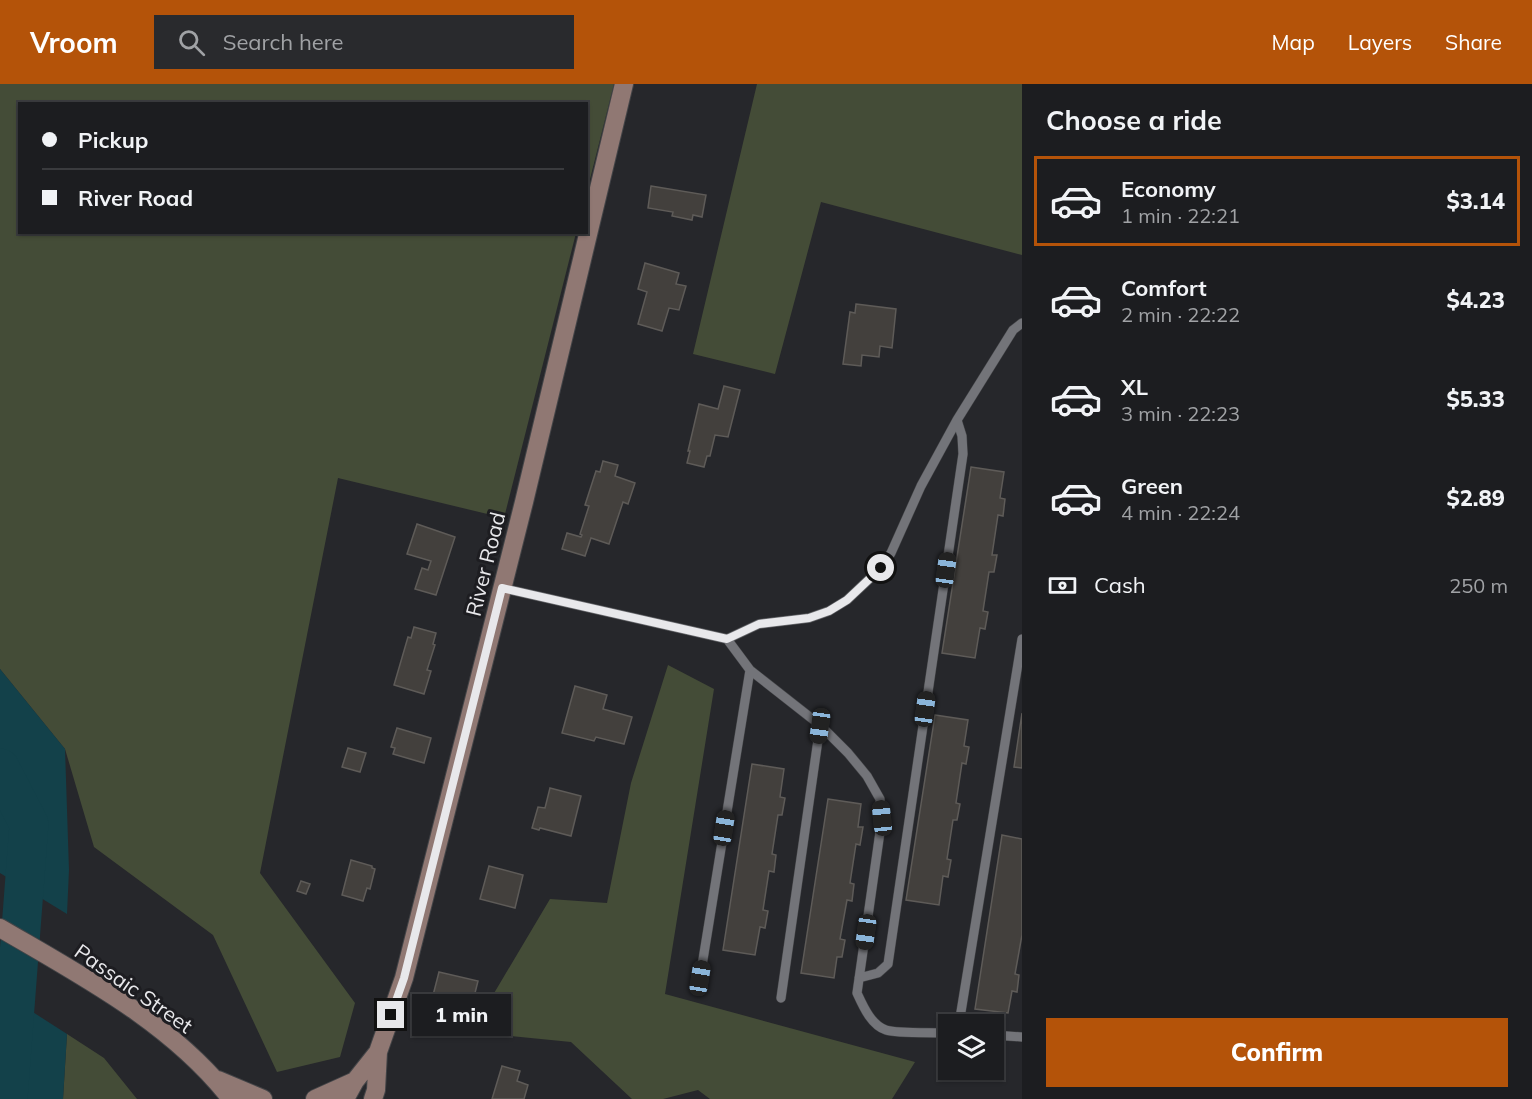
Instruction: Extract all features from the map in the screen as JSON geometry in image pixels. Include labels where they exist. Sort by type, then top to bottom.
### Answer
[{"type":"street","name":"River Road","points":[[588,233],[624,84]]},
{"type":"street","name":"River Road","points":[[378,1052],[404,978],[588,234]]},
{"type":"street","name":"Passaic Street","points":[[0,928],[74,971],[151,1023],[214,1078],[231,1099]]},
{"type":"street","points":[[345,1099],[355,1081],[378,1052]]},
{"type":"street","points":[[373,1099],[376,1090],[378,1052]]},
{"type":"street","points":[[214,1078],[263,1099]]},
{"type":"street","points":[[315,1099],[355,1081]]},
{"type":"lane","points":[[502,588],[727,639],[759,624],[809,618],[829,611],[847,600],[881,568],[891,553],[921,486],[957,420],[1013,330],[1022,323]]},
{"type":"lane","points":[[859,978],[878,973],[888,964],[963,454],[962,436],[957,420]]},
{"type":"lane","points":[[727,639],[750,670],[820,726],[848,753],[867,776],[880,799],[882,818],[857,993],[864,1009],[874,1022],[885,1030],[938,1033]]},
{"type":"lane","points":[[961,1014],[1022,639]]},
{"type":"lane","points":[[700,978],[750,670]]},
{"type":"lane","points":[[781,998],[820,726]]},
{"type":"lane","points":[[1004,1036],[1022,1037]]},
{"type":"green space","points":[[0,84],[614,84],[588,187],[588,102],[18,102],[18,234],[576,234],[504,518],[338,478],[260,873],[355,1003],[340,1057],[277,1072],[213,935],[94,847],[65,749],[0,669]]},
{"type":"green space","points":[[757,84],[1022,84],[1022,255],[821,202],[775,374],[693,354]]},
{"type":"green space","points":[[668,665],[714,689],[665,994],[915,1062],[892,1099],[710,1099],[698,1090],[663,1099],[632,1099],[571,1042],[471,1032],[550,899],[607,903],[631,783]]},
{"type":"green space","points":[[67,1034],[104,1058],[137,1099],[63,1099]]},
{"type":"water","points":[[0,669],[65,749],[69,870],[67,914],[0,873]]},
{"type":"water","points":[[0,991],[67,1034],[63,1099],[0,1099]]},
{"type":"building","points":[[651,186],[706,195],[702,217],[693,215],[692,220],[672,216],[673,212],[648,208]]},
{"type":"building","points":[[645,263],[679,273],[676,284],[686,286],[679,310],[669,308],[662,331],[638,324],[647,292],[638,289]]},
{"type":"building","points":[[856,304],[896,309],[892,348],[880,346],[879,357],[862,355],[861,366],[843,364],[850,312],[855,313]]},
{"type":"building","points":[[724,386],[740,390],[728,437],[715,435],[710,456],[707,456],[704,467],[687,463],[699,404],[718,409]]},
{"type":"building","points":[[603,461],[618,465],[615,476],[635,483],[628,504],[623,502],[609,544],[591,538],[585,556],[562,549],[567,533],[581,537],[582,535],[580,534],[589,506],[585,505],[596,471],[600,472]]},
{"type":"building","points":[[971,467],[1004,472],[1000,498],[1005,499],[1003,516],[998,515],[992,555],[997,555],[994,572],[989,572],[983,611],[988,612],[985,629],[980,628],[975,658],[942,653]]},
{"type":"building","points":[[417,524],[455,537],[436,595],[415,589],[422,568],[428,570],[431,561],[407,554]]},
{"type":"building","points":[[414,627],[436,633],[433,644],[435,645],[427,670],[431,671],[424,694],[394,685],[408,637],[411,638]]},
{"type":"building","points":[[575,686],[607,695],[603,709],[632,717],[624,744],[596,737],[594,741],[562,733]]},
{"type":"building","points":[[1022,713],[1022,768],[1014,767]]},
{"type":"building","points":[[935,715],[968,720],[964,746],[969,747],[966,764],[962,763],[956,803],[960,804],[957,820],[953,820],[947,859],[951,860],[948,877],[943,876],[939,905],[906,900]]},
{"type":"building","points":[[397,728],[431,738],[424,763],[393,754],[395,748],[391,747]]},
{"type":"building","points":[[348,748],[366,753],[360,772],[342,767]]},
{"type":"building","points":[[752,764],[784,769],[780,797],[785,798],[782,815],[778,815],[772,854],[776,855],[774,872],[769,871],[763,910],[768,911],[765,928],[760,927],[755,955],[723,950]]},
{"type":"building","points":[[550,788],[581,796],[571,836],[532,828],[538,807],[545,808]]},
{"type":"building","points":[[828,799],[861,804],[858,827],[863,827],[860,845],[856,844],[850,883],[854,884],[852,901],[847,900],[840,939],[845,940],[842,957],[837,957],[834,978],[801,973]]},
{"type":"building","points":[[1002,835],[1022,839],[1022,935],[1015,974],[1019,975],[1017,992],[1012,991],[1008,1013],[975,1009]]},
{"type":"building","points":[[351,860],[375,869],[370,889],[367,888],[363,901],[342,895]]},
{"type":"building","points":[[489,866],[523,875],[515,908],[480,899]]},
{"type":"building","points":[[301,881],[310,884],[306,894],[297,891]]},
{"type":"building","points":[[439,972],[478,981],[469,1017],[430,1007]]},
{"type":"building","points":[[502,1066],[520,1071],[517,1081],[528,1085],[524,1099],[492,1099]]},
{"type":"waterway","points":[[0,768],[29,824],[8,1099]]},
{"type":"route","points":[[391,1015],[404,978],[502,588],[727,639],[759,624],[809,618],[829,611],[847,600],[881,568]]}]
